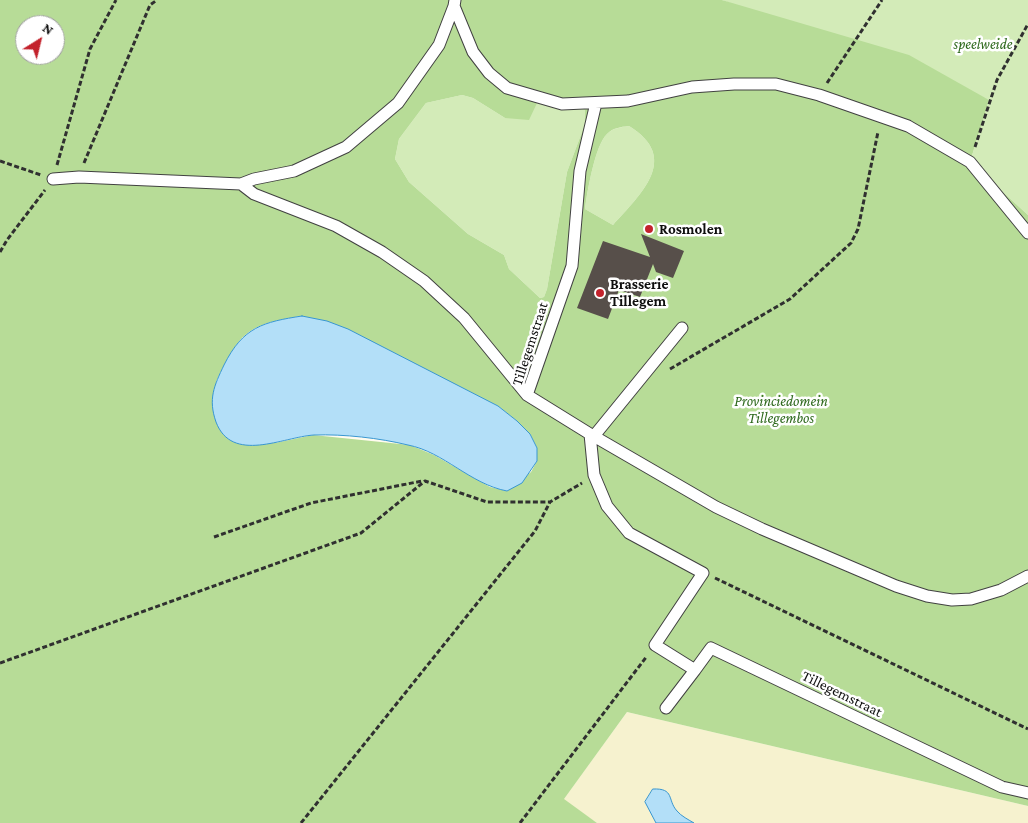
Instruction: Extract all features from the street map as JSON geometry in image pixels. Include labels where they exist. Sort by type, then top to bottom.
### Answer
[{"type":"lane","points":[[53,179],[79,177],[241,184],[254,179],[294,171],[346,147],[398,103],[439,45],[454,3]]},
{"type":"lane","points":[[454,3],[473,52],[488,73],[507,88],[562,104],[628,101],[692,86],[776,84],[882,116],[908,126],[970,162],[1028,233]]},
{"type":"lane","name":"Tillegemstraat","points":[[596,102],[580,171],[572,266],[527,395],[592,435],[724,510],[762,529],[896,586],[952,600],[971,599],[1002,590],[1028,576]]},
{"type":"lane","points":[[241,184],[254,194],[336,226],[382,252],[424,281],[464,318],[527,395]]},
{"type":"lane","points":[[666,708],[695,670],[654,646],[703,573],[629,533],[607,506],[594,475],[592,435],[682,328]]},
{"type":"lane","name":"Tillegemstraat","points":[[695,670],[711,648],[1002,787],[1028,794]]},
{"type":"path","points":[[0,252],[53,179],[90,49],[116,0]]},
{"type":"path","points":[[79,177],[86,154],[150,5],[157,0]]},
{"type":"path","points":[[819,96],[882,0]]},
{"type":"path","points":[[970,162],[997,80],[1028,24]]},
{"type":"path","points":[[665,373],[790,299],[851,243],[858,229],[882,116]]},
{"type":"path","points":[[0,161],[53,179]]},
{"type":"path","points":[[214,537],[311,503],[425,481],[487,502],[550,502],[594,475]]},
{"type":"path","points":[[0,663],[361,533],[425,481]]},
{"type":"path","points":[[301,823],[536,531],[550,502]]},
{"type":"path","points":[[703,573],[1028,729]]},
{"type":"path","points":[[520,823],[654,646]]},
{"type":"shaded area","points":[[627,712],[1028,806],[1028,823],[597,823],[563,800]]},
{"type":"green space","name":"Provinciedomein Tillegembos","points":[[0,0],[722,0],[909,55],[989,100],[970,162],[1028,215],[1028,806],[627,712],[564,799],[597,823],[0,823]],"holes":[[[462,95],[473,98],[505,118],[529,120],[537,103],[585,110],[585,124],[567,172],[547,289],[544,297],[540,298],[509,269],[504,255],[468,234],[409,182],[395,159],[399,139],[426,103]],[[629,126],[644,138],[652,151],[654,163],[651,176],[644,188],[613,225],[585,209],[592,170],[603,140],[612,130]],[[302,316],[498,406],[530,434],[537,448],[537,461],[531,472],[507,491],[490,487],[434,455],[410,445],[313,435],[275,443],[216,382],[232,352],[247,334],[268,323]]]},
{"type":"green space","name":"speelweide","points":[[722,0],[1028,0],[1028,215],[970,162],[989,100]]},
{"type":"green space","points":[[462,95],[473,98],[505,118],[537,103],[585,110],[585,124],[567,172],[547,289],[544,297],[540,298],[509,269],[504,255],[468,234],[409,182],[395,159],[399,139],[426,103]]},
{"type":"green space","points":[[629,126],[644,138],[652,151],[654,163],[651,176],[644,188],[613,225],[585,209],[586,202],[592,170],[603,140],[612,130]]},
{"type":"water","points":[[302,316],[327,321],[348,329],[498,406],[530,434],[537,448],[537,461],[522,483],[507,491],[494,487],[481,482],[433,454],[408,445],[385,440],[314,435],[274,443],[246,445],[234,442],[224,435],[216,422],[212,399],[217,380],[231,352],[247,334],[265,324]]},
{"type":"water","points":[[653,789],[665,790],[677,811],[694,823],[656,823],[645,802]]},
{"type":"building","points":[[641,234],[684,251],[673,278],[656,272],[653,264],[640,297],[619,290],[608,319],[577,308],[603,241],[650,257]]},
{"type":"place","name":"Rosmolen","points":[[649,229]]},
{"type":"place","name":"Brasserie Tillegem","points":[[600,293]]}]
